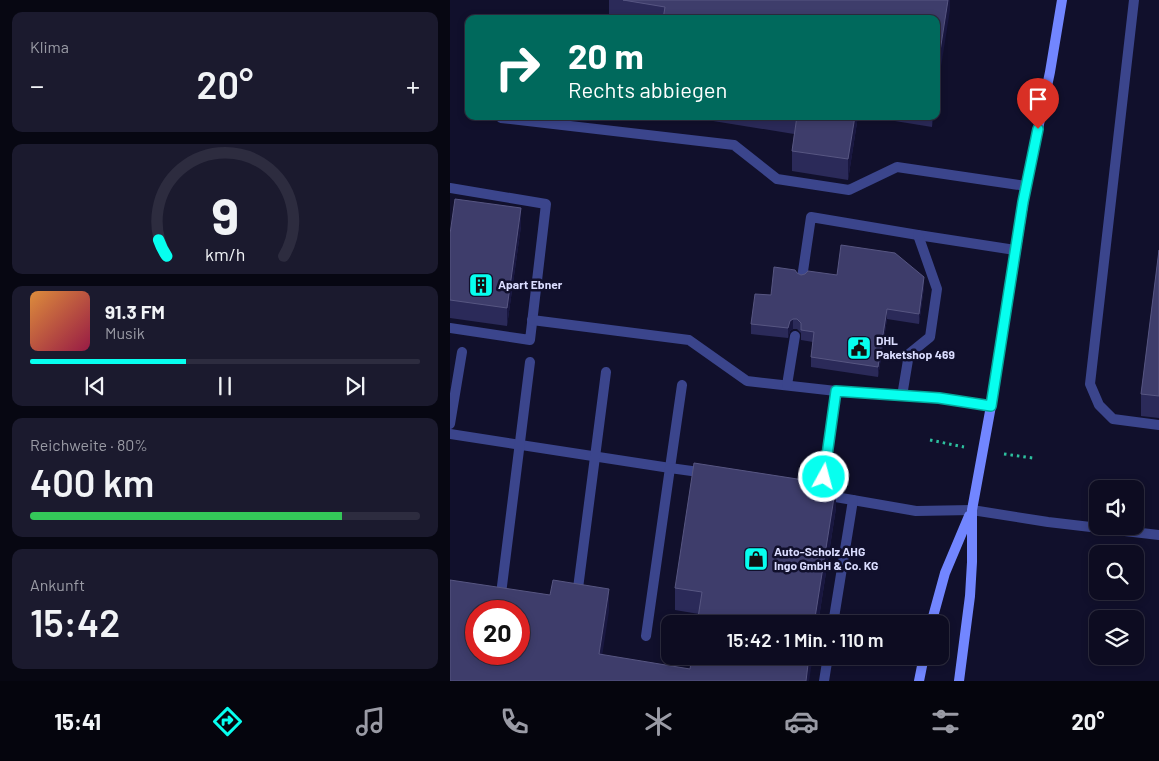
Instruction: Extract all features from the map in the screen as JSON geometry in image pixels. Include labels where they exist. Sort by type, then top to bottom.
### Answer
[{"type":"main road","points":[[959,681],[970,596],[972,510],[991,406],[1026,186],[1050,72],[1062,0]]},
{"type":"main road","points":[[933,615],[945,573],[972,510]]},
{"type":"main road","points":[[919,681],[922,665]]},
{"type":"street","points":[[1134,0],[1090,384],[1099,405],[1112,419],[1159,425]]},
{"type":"street","points":[[519,120],[734,145],[777,180],[849,190],[897,167],[1026,186]]},
{"type":"street","points":[[450,188],[546,204],[530,340],[450,328]]},
{"type":"street","points":[[802,278],[811,217],[918,236],[1015,250]]},
{"type":"street","points":[[902,396],[909,354],[930,337],[937,289],[918,236]]},
{"type":"street","points":[[532,320],[689,340],[747,381],[836,391],[939,398],[991,406]]},
{"type":"street","points":[[787,385],[794,336]]},
{"type":"street","points":[[450,424],[462,352]]},
{"type":"street","points":[[484,592],[501,594],[530,362]]},
{"type":"street","points":[[577,596],[606,372]]},
{"type":"street","points":[[646,636],[682,385]]},
{"type":"street","points":[[836,391],[818,494],[916,511],[972,510],[1159,536]]},
{"type":"street","points":[[450,434],[720,475]]},
{"type":"street","points":[[835,615],[854,500]]},
{"type":"street","points":[[824,681],[827,665]]},
{"type":"building","points":[[623,0],[948,0],[940,51],[940,15],[664,15],[665,7]]},
{"type":"building","points":[[796,120],[854,120],[848,159],[792,151]]},
{"type":"building","name":"Apart Ebner","points":[[455,199],[521,208],[507,308],[450,300],[450,234]]},
{"type":"building","points":[[841,245],[895,253],[924,277],[919,314],[887,309],[878,367],[811,357],[814,332],[801,330],[801,323],[797,319],[790,321],[788,328],[751,324],[755,294],[771,295],[774,267],[795,270],[801,275],[808,271],[837,275]]},
{"type":"building","points":[[1159,250],[1159,396],[1141,394]]},
{"type":"building","name":"Auto-Scholz AHG Ingo GmbH & Co. KG","points":[[694,463],[836,485],[815,615],[698,615],[702,592],[675,588]]},
{"type":"building","points":[[450,580],[550,595],[553,580],[609,589],[599,654],[690,669],[691,665],[808,665],[806,681],[450,681]]},
{"type":"place","name":"Apart Ebner","points":[[481,285]]},
{"type":"place","name":"DHL Paketshop 469","points":[[859,348]]},
{"type":"place","name":"Auto-Scholz AHG Ingo GmbH & Co. KG","points":[[756,559]]},
{"type":"route","points":[[824,477],[836,391],[939,398],[991,406],[1023,202],[1038,129]]}]
